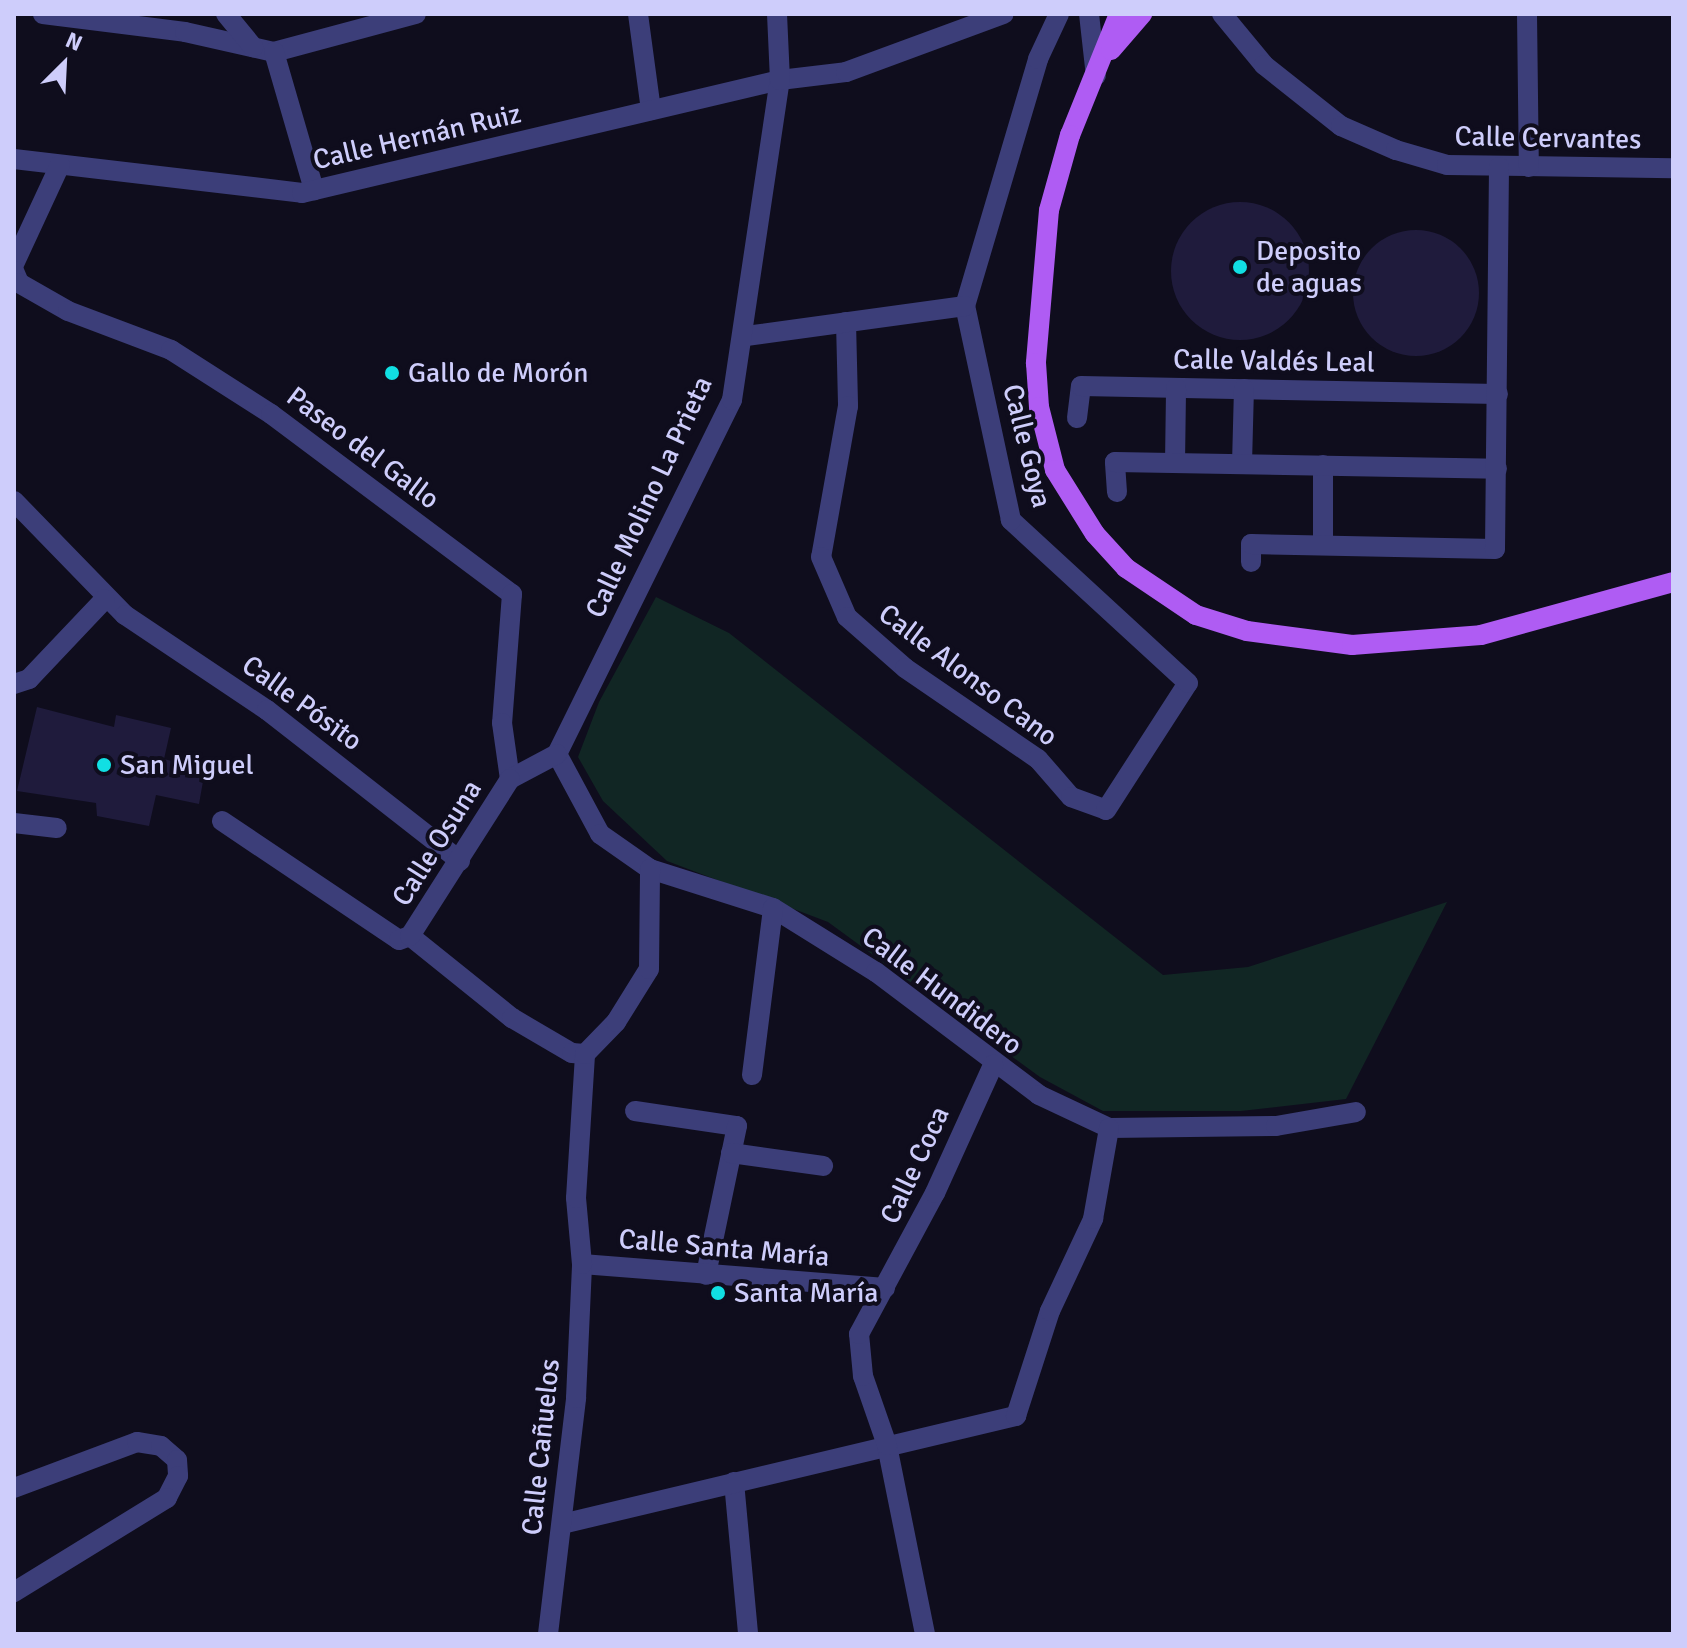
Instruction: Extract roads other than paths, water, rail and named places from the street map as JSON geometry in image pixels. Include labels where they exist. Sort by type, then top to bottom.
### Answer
[{"type":"main road","points":[[1119,14],[1100,68],[1070,135],[1049,210],[1036,363],[1039,407],[1055,470],[1095,534],[1126,568],[1196,615],[1247,631],[1352,645],[1481,635],[1673,582]]},
{"type":"main road","points":[[1100,68],[1142,14]]},
{"type":"street","points":[[43,14],[185,32],[274,52],[416,14]]},
{"type":"street","points":[[226,14],[253,47]]},
{"type":"street","points":[[638,14],[651,110]]},
{"type":"street","name":"Calle Molino La Prieta","points":[[557,754],[732,400],[746,336],[780,80],[777,14]]},
{"type":"street","name":"Calle Hernán Ruiz","points":[[14,159],[314,190],[780,80],[846,72],[1004,14]]},
{"type":"street","name":"Calle Goya","points":[[1059,14],[1038,59],[965,306],[1011,520],[1188,683],[1106,810]]},
{"type":"street","points":[[1089,14],[1100,68]]},
{"type":"street","name":"Calle Cervantes","points":[[1208,14],[1225,20],[1264,65],[1341,126],[1447,165],[1673,168]]},
{"type":"street","points":[[1527,14],[1529,167]]},
{"type":"street","points":[[274,52],[314,190]]},
{"type":"street","points":[[14,264],[60,165]]},
{"type":"street","points":[[1251,562],[1251,544],[1495,549],[1499,167]]},
{"type":"street","name":"Paseo del Gallo","points":[[14,271],[19,283],[56,304],[171,350],[271,414],[512,594],[502,723],[510,779]]},
{"type":"street","points":[[746,336],[965,306]]},
{"type":"street","name":"Calle Alonso Cano","points":[[846,322],[848,406],[821,557],[847,617],[905,668],[1038,759],[1071,797],[1106,810]]},
{"type":"street","name":"Calle Valdés Leal","points":[[1077,418],[1081,386],[1498,394]]},
{"type":"street","points":[[1175,463],[1176,388]]},
{"type":"street","points":[[1242,464],[1244,389]]},
{"type":"street","points":[[1117,492],[1115,462],[1497,469]]},
{"type":"street","points":[[1323,465],[1323,545]]},
{"type":"street","name":"Calle Pósito","points":[[14,501],[105,599],[339,762],[460,861]]},
{"type":"street","points":[[14,684],[29,679],[105,599]]},
{"type":"street","points":[[510,779],[557,754]]},
{"type":"street","name":"Calle Hundidero","points":[[557,754],[600,834],[650,869],[773,908],[876,972],[993,1065],[1045,1099],[1109,1128],[1276,1126],[1356,1112]]},
{"type":"street","name":"Calle Osuna","points":[[410,936],[510,779]]},
{"type":"street","points":[[222,821],[399,940],[410,936],[512,1018],[572,1053],[585,1054],[616,1022],[649,969],[650,869]]},
{"type":"street","points":[[14,823],[57,828]]},
{"type":"street","points":[[752,1075],[773,908]]},
{"type":"street","name":"Calle Cañuelos","points":[[548,1634],[576,1398],[582,1264],[576,1198],[585,1054]]},
{"type":"street","name":"Calle Coca","points":[[885,1288],[935,1193],[993,1065]]},
{"type":"street","points":[[635,1111],[737,1126],[706,1275]]},
{"type":"street","points":[[562,1524],[1016,1416],[1050,1311],[1093,1219],[1109,1128]]},
{"type":"street","points":[[731,1153],[823,1166]]},
{"type":"street","name":"Calle Santa María","points":[[582,1264],[885,1288]]},
{"type":"street","points":[[885,1288],[859,1334],[863,1376],[887,1445],[925,1634]]},
{"type":"street","points":[[14,1488],[137,1442],[161,1446],[177,1460],[178,1476],[167,1498],[14,1592]]},
{"type":"street","points":[[734,1482],[748,1634]]},
{"type":"place","name":"Deposito de aguas","points":[[1240,267]]},
{"type":"place","name":"Gallo de Morón","points":[[392,373]]},
{"type":"place","name":"San Miguel","points":[[104,765]]},
{"type":"place","name":"Santa María","points":[[718,1293]]}]
